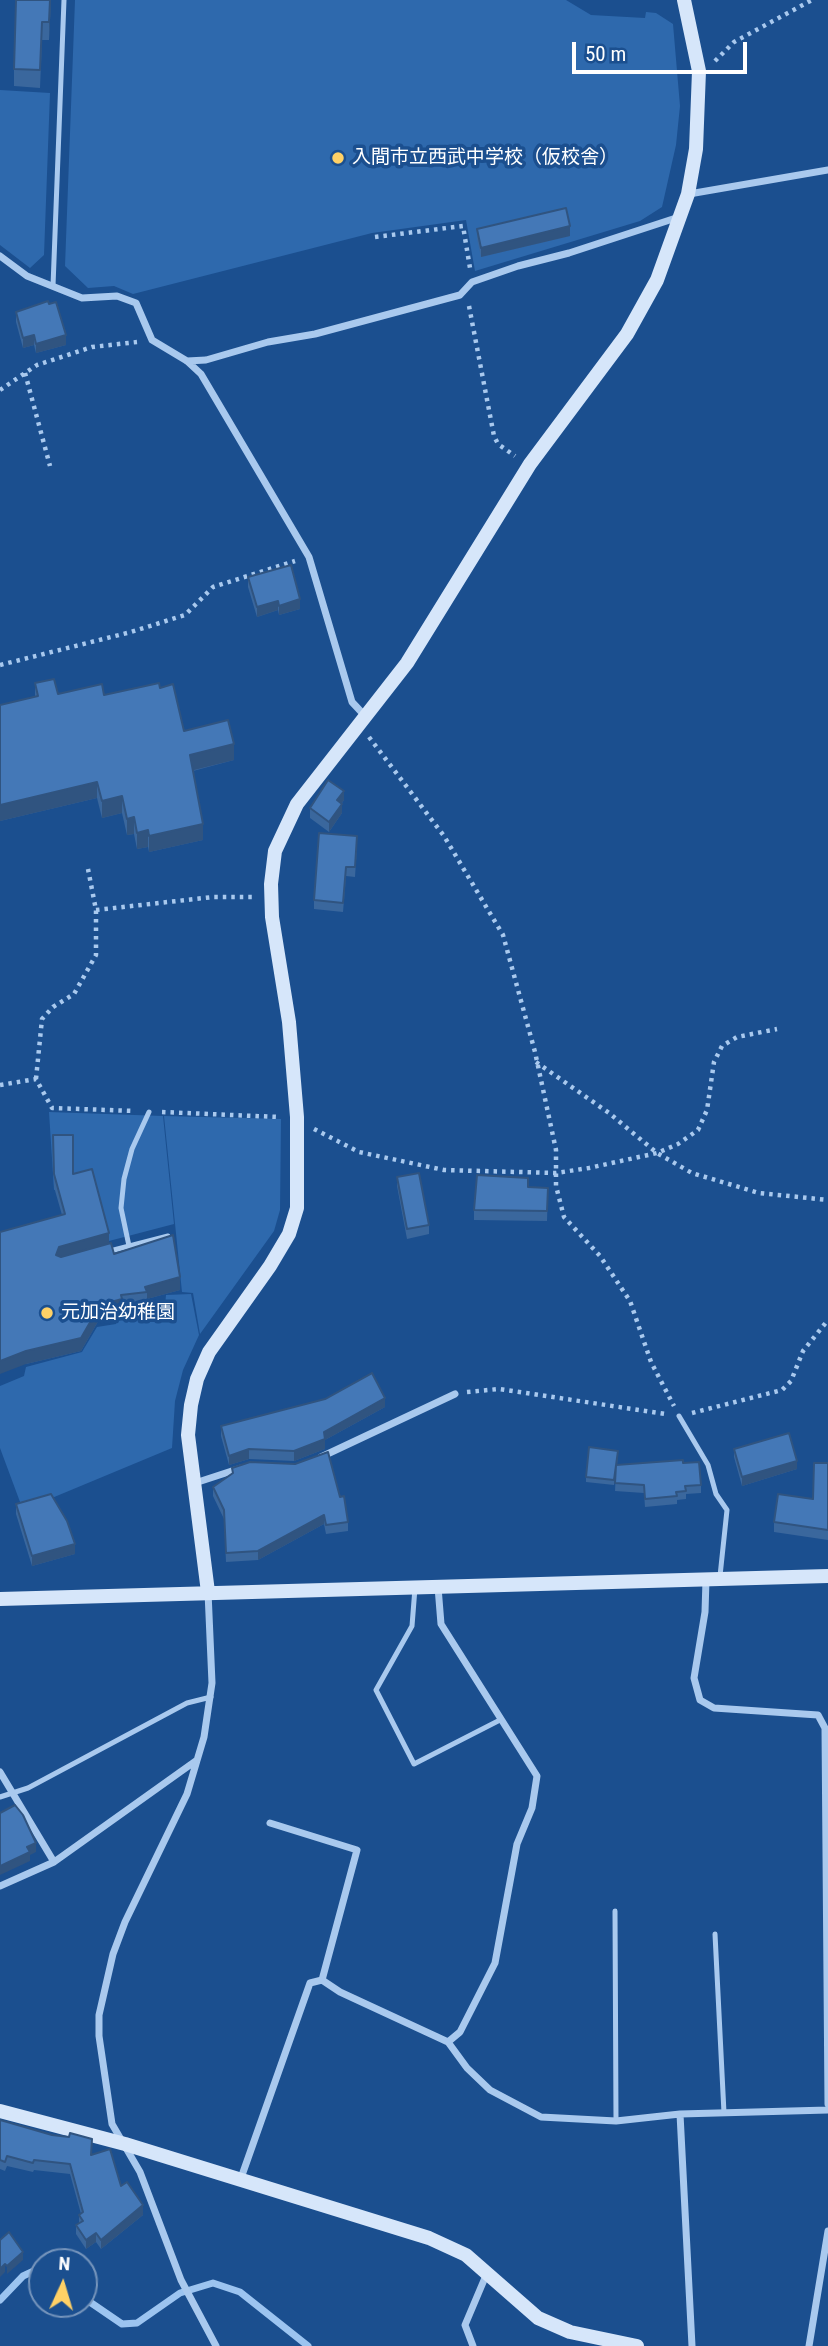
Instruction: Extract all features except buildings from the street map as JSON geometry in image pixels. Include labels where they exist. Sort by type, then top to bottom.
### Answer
[{"type":"street","points":[[216,2346],[181,2280],[140,2172],[112,2124],[99,2036],[99,2015],[113,1954],[125,1922],[187,1794],[198,1760],[212,1697],[212,1633],[188,1435],[197,1379],[209,1352],[289,1234],[297,1208],[296,1122],[289,1021],[271,897],[275,851],[285,824],[297,804],[407,663],[530,464],[627,334],[657,280],[688,194],[696,149],[699,71],[684,0]]},
{"type":"street","points":[[688,194],[828,170]]},
{"type":"street","points":[[187,361],[206,360],[268,342],[315,334],[462,293],[472,282],[679,217]]},
{"type":"street","points":[[0,256],[27,275],[82,298],[117,296],[136,303],[152,340],[187,361],[201,374],[309,557],[352,702],[362,722]]},
{"type":"street","points":[[316,1459],[455,1394]]},
{"type":"street","points":[[195,1483],[249,1465]]},
{"type":"street","points":[[0,1599],[828,1576]]},
{"type":"street","points":[[241,2178],[310,1983],[322,1980],[340,1992],[449,2042],[467,2068],[490,2090],[541,2117],[616,2121],[680,2114],[828,2107],[825,1728],[818,1715],[713,1709],[700,1700],[694,1678],[713,1579]]},
{"type":"street","points":[[438,1587],[441,1624],[537,1776],[532,1808],[517,1844],[495,1963],[460,2032],[449,2042]]},
{"type":"street","points":[[0,1886],[54,1862],[181,1769],[198,1760]]},
{"type":"street","points":[[0,1772],[54,1862]]},
{"type":"street","points":[[270,1823],[357,1850],[322,1980]]},
{"type":"street","points":[[0,2111],[241,2178],[429,2238],[466,2255],[538,2318],[570,2332],[637,2346]]},
{"type":"street","points":[[680,2114],[692,2346]]},
{"type":"street","points":[[809,2346],[828,2231]]},
{"type":"street","points":[[473,2346],[465,2325],[487,2273]]},
{"type":"lane","points":[[52,286],[64,0]]},
{"type":"lane","points":[[129,1246],[121,1208],[124,1179],[132,1149],[149,1112]]},
{"type":"lane","points":[[94,1256],[168,1236]]},
{"type":"lane","points":[[679,1416],[708,1465],[716,1494],[727,1510],[713,1579]]},
{"type":"lane","points":[[415,1587],[412,1626],[376,1689],[414,1764],[500,1720]]},
{"type":"lane","points":[[0,1797],[12,1794],[187,1703],[212,1697]]},
{"type":"lane","points":[[615,1911],[616,2121]]},
{"type":"lane","points":[[715,1934],[724,2113]]},
{"type":"path","points":[[699,71],[718,60],[734,42],[812,0]]},
{"type":"path","points":[[375,237],[463,226],[472,282]]},
{"type":"path","points":[[462,293],[470,306],[494,436],[509,453],[530,464]]},
{"type":"path","points":[[0,390],[37,365],[92,347],[152,340]]},
{"type":"path","points":[[25,373],[50,466]]},
{"type":"path","points":[[0,665],[131,632],[184,615],[213,587],[309,557]]},
{"type":"path","points":[[362,722],[372,740],[444,836],[503,935],[556,1150],[556,1173],[564,1217],[600,1256],[630,1301],[651,1362],[679,1416]]},
{"type":"path","points":[[88,869],[96,910],[96,955],[74,994],[53,1007],[42,1019],[36,1079],[52,1108],[296,1122],[318,1130],[359,1152],[414,1166],[456,1171],[556,1173],[657,1153],[698,1130],[707,1110],[714,1062],[722,1046],[737,1037],[776,1028]]},
{"type":"path","points":[[96,910],[213,897],[271,897]]},
{"type":"path","points":[[536,1062],[609,1112],[657,1153],[692,1173],[727,1186],[759,1193],[828,1200]]},
{"type":"path","points":[[0,1085],[36,1079]]},
{"type":"path","points":[[455,1394],[499,1389],[679,1416],[782,1390],[791,1381],[803,1351],[828,1320]]},
{"type":"shaded area","name":"入間市立西武中学校（仮校舎）","points":[[75,0],[566,0],[591,15],[645,18],[646,12],[656,13],[673,24],[680,106],[676,145],[662,207],[640,221],[475,271],[466,220],[372,233],[133,294],[114,286],[88,288],[65,266]]},
{"type":"shaded area","points":[[0,90],[50,93],[44,255],[30,268],[0,245]]},
{"type":"shaded area","points":[[49,1112],[163,1116],[174,1224],[109,1241],[93,1181],[54,1190]]},
{"type":"shaded area","points":[[164,1116],[281,1119],[280,1210],[274,1231],[200,1334],[193,1293],[182,1292]]},
{"type":"shaded area","points":[[191,1294],[199,1335],[183,1370],[175,1401],[172,1448],[23,1510],[0,1448],[0,1386],[24,1376],[26,1367],[82,1352],[97,1327],[116,1324],[115,1316],[141,1312],[142,1307],[165,1306],[166,1295]]},
{"type":"waterway","points":[[0,2300],[28,2274]]},
{"type":"waterway","points":[[98,2308],[122,2324],[137,2323],[180,2293],[213,2283],[240,2292],[308,2346]]},
{"type":"place","name":"入間市立西武中学校（仮校舎）","points":[[338,158]]},
{"type":"place","name":"元加治幼稚園","points":[[47,1313]]}]
